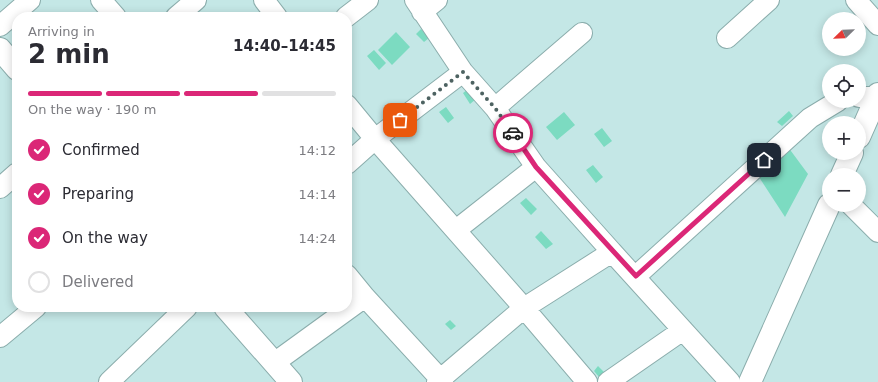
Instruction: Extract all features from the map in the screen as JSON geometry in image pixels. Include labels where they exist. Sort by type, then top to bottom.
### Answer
[{"type":"main road","points":[[0,50],[12,63]]},
{"type":"main road","points":[[865,116],[871,96]]},
{"type":"main road","points":[[750,382],[826,212]]},
{"type":"main road","points":[[229,312],[290,382]]},
{"type":"street","points":[[16,12],[30,0]]},
{"type":"street","points":[[101,0],[112,12]]},
{"type":"street","points":[[182,12],[196,0]]},
{"type":"street","points":[[264,0],[273,12]]},
{"type":"street","points":[[352,12],[368,0]]},
{"type":"street","points":[[727,38],[769,0]]},
{"type":"street","points":[[856,0],[878,25]]},
{"type":"street","points":[[425,4],[463,72],[495,108],[536,167],[612,252],[636,276],[730,382]]},
{"type":"street","points":[[0,26],[12,16]]},
{"type":"street","points":[[495,108],[582,33]]},
{"type":"street","points":[[352,160],[375,139],[463,72]]},
{"type":"street","points":[[636,276],[810,118],[826,108]]},
{"type":"street","points":[[352,111],[587,382]]},
{"type":"street","points":[[456,230],[536,167]]},
{"type":"street","points":[[0,188],[12,177]]},
{"type":"street","points":[[859,212],[876,226]]},
{"type":"street","points":[[352,281],[440,381],[524,308],[612,252]]},
{"type":"street","points":[[352,306],[365,297]]},
{"type":"street","points":[[0,337],[30,312]]},
{"type":"street","points":[[120,379],[182,312]]},
{"type":"street","points":[[274,363],[344,312]]},
{"type":"street","points":[[608,382],[683,330]]},
{"type":"building","points":[[421,29],[429,38],[424,42],[416,34]]},
{"type":"building","points":[[396,32],[410,47],[392,65],[378,50]]},
{"type":"building","points":[[374,50],[386,63],[379,70],[367,56]]},
{"type":"building","points":[[471,87],[476,99],[470,104],[463,93]]},
{"type":"building","points":[[446,107],[454,118],[448,123],[439,112]]},
{"type":"building","points":[[789,111],[793,116],[782,126],[777,122]]},
{"type":"building","points":[[564,112],[575,125],[557,140],[546,127]]},
{"type":"building","points":[[602,128],[612,141],[604,147],[594,134]]},
{"type":"building","points":[[788,147],[808,174],[785,217],[757,174]]},
{"type":"building","points":[[593,165],[603,177],[596,183],[586,170]]},
{"type":"building","points":[[526,198],[537,209],[531,215],[520,203]]},
{"type":"building","points":[[541,231],[553,244],[546,249],[535,237]]},
{"type":"building","points":[[450,320],[456,326],[451,330],[445,324]]},
{"type":"building","points":[[598,366],[604,372],[599,377],[594,371]]},
{"type":"way so far","points":[[400,120],[463,72],[495,108],[513,133]]},
{"type":"route","points":[[513,133],[536,167],[612,252],[636,276],[764,160]]}]
